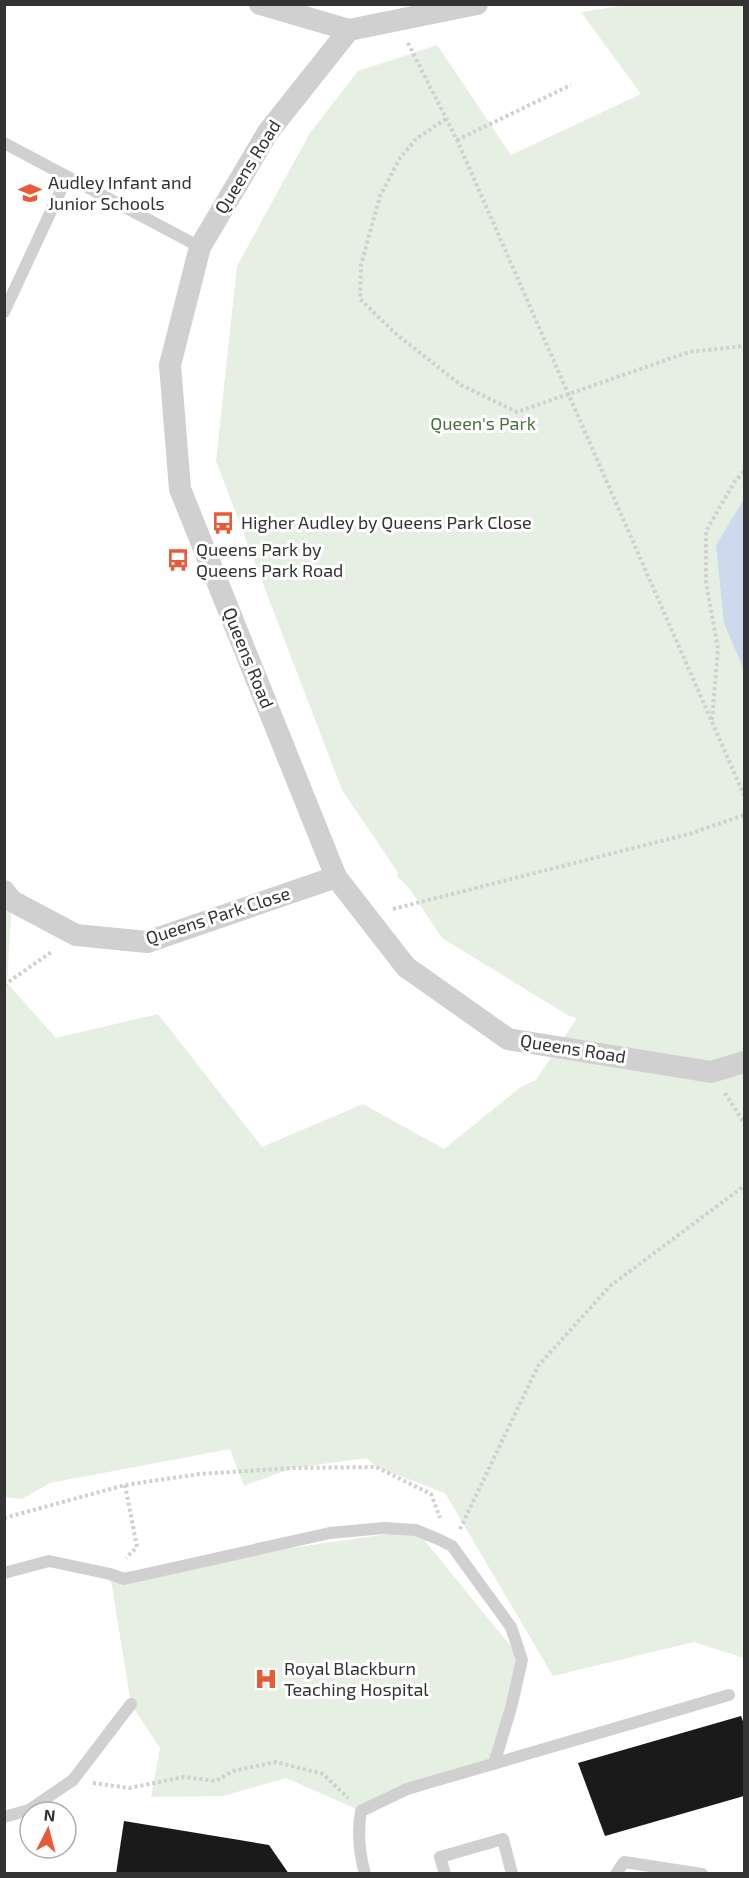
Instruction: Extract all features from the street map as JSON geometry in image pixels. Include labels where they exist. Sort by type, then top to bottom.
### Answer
[{"type":"street","points":[[260,4],[349,30],[477,4]]},
{"type":"street","name":"Queens Road","points":[[349,30],[268,132],[200,247],[170,365],[180,489],[336,877],[406,967],[508,1039],[711,1072],[744,1062]]},
{"type":"street","name":"Queens Park Close","points":[[4,891],[12,901],[76,935],[147,942],[336,877]]},
{"type":"lane","points":[[4,143],[200,247]]},
{"type":"lane","points":[[4,312],[67,177]]},
{"type":"lane","points":[[4,1573],[50,1561],[124,1579],[330,1533],[384,1528],[416,1530],[452,1546],[511,1627],[522,1660],[511,1708],[494,1764]]},
{"type":"lane","points":[[365,1874],[359,1851],[358,1826],[361,1811],[407,1788],[729,1695]]},
{"type":"lane","points":[[4,1817],[29,1810],[73,1780],[131,1704]]},
{"type":"lane","points":[[445,1874],[440,1857],[503,1839],[512,1874]]},
{"type":"lane","points":[[616,1874],[624,1862],[702,1874]]},
{"type":"path","points":[[396,21],[457,140],[744,795]]},
{"type":"path","points":[[457,140],[571,85]]},
{"type":"path","points":[[446,119],[417,138],[400,158],[380,196],[361,265],[360,299],[396,334],[461,385],[517,412],[689,352],[744,346]]},
{"type":"path","points":[[712,721],[718,649],[706,583],[706,531],[735,481],[744,472]]},
{"type":"path","points":[[366,916],[689,834],[744,815]]},
{"type":"path","points":[[4,985],[76,935]]},
{"type":"path","points":[[711,1072],[744,1123]]},
{"type":"path","points":[[452,1546],[538,1366],[610,1286],[744,1186]]},
{"type":"path","points":[[4,1518],[125,1485],[199,1474],[293,1468],[376,1467],[430,1494],[452,1546]]},
{"type":"path","points":[[110,1574],[137,1547],[125,1485]]},
{"type":"path","points":[[73,1780],[129,1788],[184,1777],[216,1781],[233,1771],[276,1762],[323,1774],[361,1811]]},
{"type":"green space","name":"Queen's Park","points":[[627,5],[744,5],[744,1658],[694,1642],[553,1676],[445,1493],[376,1467],[367,1458],[293,1468],[244,1486],[230,1449],[50,1483],[22,1499],[5,1497],[4,887],[12,901],[7,983],[56,1038],[158,1014],[262,1147],[363,1104],[444,1149],[521,1087],[536,1080],[577,1018],[569,1016],[442,938],[409,888],[396,875],[399,874],[342,790],[216,461],[237,266],[310,133],[358,71],[437,45],[511,155],[641,94],[581,12]]},
{"type":"green space","points":[[416,1530],[522,1660],[494,1764],[361,1811],[286,1778],[223,1796],[151,1797],[160,1748],[131,1704],[110,1574]]},
{"type":"water","points":[[744,499],[744,670],[724,623],[716,545]]},
{"type":"building","points":[[741,1716],[744,1724],[744,1796],[605,1836],[578,1763]]},
{"type":"building","points":[[124,1821],[269,1845],[289,1874],[116,1874]]},
{"type":"place","name":"Audley Infant and Junior Schools","points":[[30,193]]},
{"type":"place","name":"Higher Audley by Queens Park Close","points":[[223,523]]},
{"type":"place","name":"Queens Park by Queens Park Road","points":[[178,560]]},
{"type":"place","name":"Royal Blackburn Teaching Hospital","points":[[266,1679]]}]
